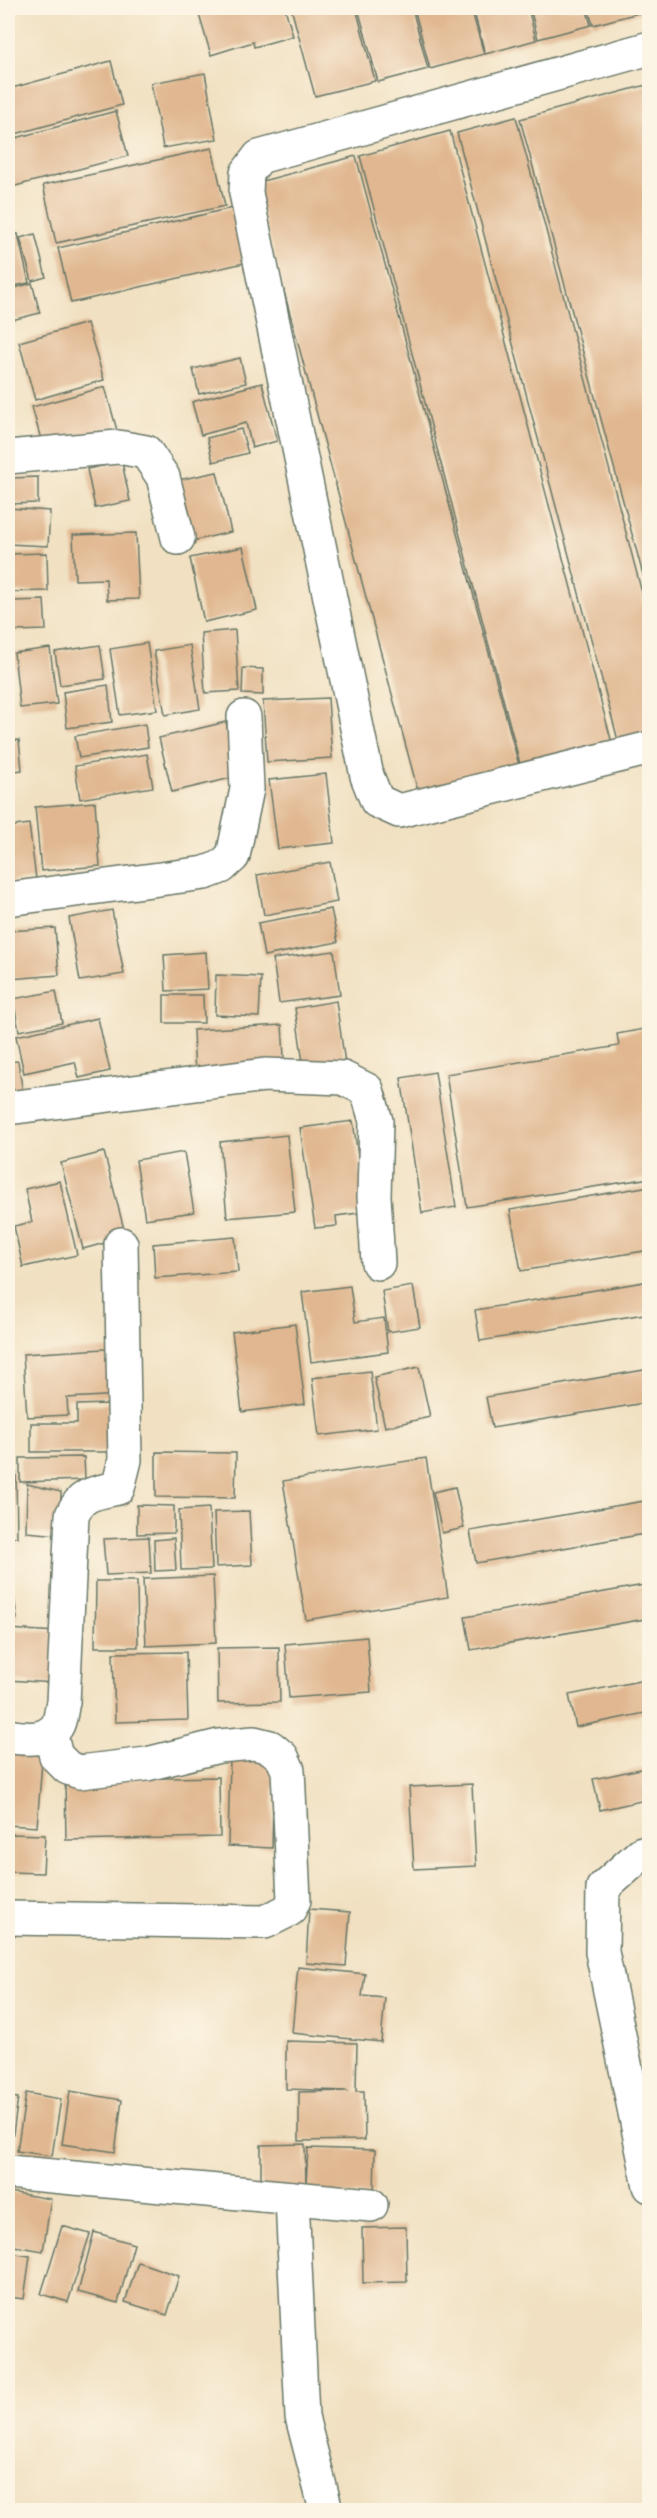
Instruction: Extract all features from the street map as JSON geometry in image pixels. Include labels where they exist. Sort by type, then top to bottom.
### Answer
[{"type":"street","points":[[650,48],[259,158],[247,173],[246,192],[365,765],[377,801],[399,811],[650,748]]},
{"type":"street","points":[[8,457],[118,447],[146,452],[163,477],[178,538]]},
{"type":"street","points":[[8,899],[205,873],[221,867],[233,856],[247,789],[244,717]]},
{"type":"street","points":[[8,1108],[265,1075],[343,1078],[366,1090],[376,1121],[374,1196],[378,1263]]},
{"type":"street","points":[[8,1736],[24,1739],[50,1732],[58,1725],[63,1702],[72,1515],[78,1502],[87,1495],[118,1488],[124,1460],[121,1244]]},
{"type":"street","points":[[8,1918],[265,1922],[289,1910],[294,1900],[288,1770],[282,1757],[270,1747],[254,1743],[219,1746],[147,1764],[80,1772],[68,1768],[56,1756],[50,1732]]},
{"type":"street","points":[[650,1852],[642,1853],[603,1888],[602,1952],[650,2186]]},
{"type":"street","points":[[8,2172],[371,2205]]},
{"type":"street","points":[[292,2198],[302,2417],[326,2511]]},
{"type":"building","points":[[197,8],[285,8],[293,36],[254,47],[253,42],[211,55]]},
{"type":"building","points":[[291,8],[356,8],[375,81],[315,96]]},
{"type":"building","points":[[358,8],[412,8],[428,69],[378,82]]},
{"type":"building","points":[[414,8],[471,8],[484,54],[430,69]]},
{"type":"building","points":[[473,8],[528,8],[536,40],[485,54]]},
{"type":"building","points":[[530,8],[586,8],[591,25],[538,39]]},
{"type":"building","points":[[588,8],[650,8],[650,10],[593,25]]},
{"type":"building","points":[[111,61],[122,105],[8,136],[8,89]]},
{"type":"building","points":[[205,73],[217,139],[163,148],[151,83]]},
{"type":"building","points":[[650,84],[650,596],[649,597],[520,119]]},
{"type":"building","points":[[116,111],[128,156],[8,188],[8,140]]},
{"type":"building","points":[[516,117],[650,623],[650,740],[620,748],[457,133]]},
{"type":"building","points":[[450,131],[613,747],[522,771],[360,156]]},
{"type":"building","points":[[212,148],[225,206],[56,243],[43,185]]},
{"type":"building","points":[[356,156],[520,769],[419,795],[255,183]]},
{"type":"building","points":[[232,208],[244,263],[71,303],[58,248]]},
{"type":"building","points":[[18,234],[29,283],[8,287],[8,236]]},
{"type":"building","points":[[35,234],[46,277],[32,281],[20,238]]},
{"type":"building","points":[[32,283],[40,313],[8,321],[8,290]]},
{"type":"building","points":[[87,323],[104,380],[35,400],[19,342]]},
{"type":"building","points":[[240,358],[246,383],[199,394],[193,369]]},
{"type":"building","points":[[262,383],[277,441],[252,448],[246,423],[201,435],[192,402]]},
{"type":"building","points":[[105,387],[118,434],[45,454],[32,407]]},
{"type":"building","points":[[241,429],[248,453],[213,462],[207,438]]},
{"type":"building","points":[[122,462],[130,501],[95,508],[87,469]]},
{"type":"building","points":[[217,472],[231,532],[192,541],[178,480]]},
{"type":"building","points":[[38,477],[38,503],[8,504],[8,478]]},
{"type":"building","points":[[8,508],[50,511],[48,546],[8,544]]},
{"type":"building","points":[[136,533],[139,599],[107,600],[106,579],[75,580],[73,535]]},
{"type":"building","points":[[243,547],[257,610],[204,622],[190,558]]},
{"type":"building","points":[[47,553],[48,591],[8,592],[8,554]]},
{"type":"building","points":[[44,600],[46,630],[13,631],[12,601]]},
{"type":"building","points":[[235,630],[239,691],[205,693],[201,633]]},
{"type":"building","points":[[147,643],[157,710],[120,715],[110,649]]},
{"type":"building","points":[[100,645],[105,679],[60,685],[55,652]]},
{"type":"building","points":[[190,645],[200,709],[165,715],[154,651]]},
{"type":"building","points":[[50,648],[57,704],[20,708],[14,653]]},
{"type":"building","points":[[243,668],[263,669],[263,695],[242,694]]},
{"type":"building","points":[[108,685],[112,722],[67,728],[63,692]]},
{"type":"building","points":[[328,698],[332,758],[267,762],[263,701]]},
{"type":"building","points":[[226,722],[240,776],[172,792],[159,738]]},
{"type":"building","points":[[145,724],[148,747],[79,758],[75,736]]},
{"type":"building","points":[[19,740],[22,770],[8,772],[8,741]]},
{"type":"building","points":[[147,754],[153,787],[80,799],[75,766]]},
{"type":"building","points":[[326,774],[334,843],[278,849],[269,780]]},
{"type":"building","points":[[95,802],[100,866],[41,871],[35,807]]},
{"type":"building","points":[[29,824],[36,879],[8,882],[8,827]]},
{"type":"building","points":[[330,862],[337,902],[264,915],[257,875]]},
{"type":"building","points":[[331,909],[338,942],[264,956],[258,923]]},
{"type":"building","points":[[112,910],[124,974],[80,981],[69,918]]},
{"type":"building","points":[[55,928],[59,975],[10,979],[8,931]]},
{"type":"building","points":[[334,951],[340,995],[279,1003],[273,959]]},
{"type":"building","points":[[206,952],[208,989],[166,991],[164,955]]},
{"type":"building","points":[[216,975],[261,977],[259,1017],[215,1015]]},
{"type":"building","points":[[56,991],[62,1023],[19,1031],[13,999]]},
{"type":"building","points":[[164,995],[203,995],[204,1023],[164,1023]]},
{"type":"building","points":[[336,1001],[345,1063],[304,1069],[295,1008]]},
{"type":"building","points":[[98,1018],[110,1071],[79,1078],[75,1062],[24,1073],[16,1036]]},
{"type":"building","points":[[282,1025],[285,1072],[195,1077],[193,1030]]},
{"type":"building","points":[[650,1028],[650,1178],[467,1207],[446,1074],[619,1046],[617,1034]]},
{"type":"building","points":[[8,1032],[10,1032],[12,1054],[8,1054]]},
{"type":"building","points":[[18,1061],[24,1100],[8,1102],[8,1062]]},
{"type":"building","points":[[435,1072],[456,1207],[422,1213],[401,1078]]},
{"type":"building","points":[[353,1121],[366,1212],[336,1216],[337,1226],[315,1228],[300,1128]]},
{"type":"building","points":[[287,1135],[295,1212],[227,1218],[220,1142]]},
{"type":"building","points":[[104,1152],[126,1237],[83,1249],[61,1163]]},
{"type":"building","points":[[184,1152],[194,1212],[145,1219],[136,1160]]},
{"type":"building","points":[[60,1181],[77,1255],[23,1267],[14,1226],[32,1222],[25,1189]]},
{"type":"building","points":[[650,1186],[650,1250],[521,1271],[510,1210]]},
{"type":"building","points":[[235,1237],[238,1272],[155,1278],[153,1244]]},
{"type":"building","points":[[650,1281],[650,1313],[480,1341],[475,1310]]},
{"type":"building","points":[[350,1286],[355,1322],[384,1318],[388,1352],[311,1362],[302,1292]]},
{"type":"building","points":[[413,1286],[420,1327],[388,1332],[382,1291]]},
{"type":"building","points":[[295,1324],[305,1404],[242,1412],[232,1332]]},
{"type":"building","points":[[120,1348],[123,1395],[67,1398],[68,1415],[27,1417],[23,1354]]},
{"type":"building","points":[[419,1367],[430,1417],[385,1427],[374,1377]]},
{"type":"building","points":[[650,1369],[650,1402],[492,1428],[486,1397]]},
{"type":"building","points":[[370,1371],[377,1429],[319,1436],[312,1378]]},
{"type":"building","points":[[108,1404],[108,1452],[31,1452],[31,1423],[77,1423],[77,1405]]},
{"type":"building","points":[[156,1452],[236,1453],[235,1498],[156,1497]]},
{"type":"building","points":[[84,1457],[85,1480],[20,1482],[20,1458]]},
{"type":"building","points":[[426,1458],[448,1597],[306,1620],[283,1481]]},
{"type":"building","points":[[8,1472],[16,1472],[17,1537],[8,1538]]},
{"type":"building","points":[[27,1484],[61,1492],[60,1535],[26,1532]]},
{"type":"building","points":[[455,1487],[464,1528],[442,1533],[433,1492]]},
{"type":"building","points":[[650,1500],[650,1533],[476,1563],[470,1531]]},
{"type":"building","points":[[137,1505],[174,1506],[174,1533],[137,1534]]},
{"type":"building","points":[[209,1508],[212,1569],[181,1570],[179,1510]]},
{"type":"building","points":[[249,1511],[252,1565],[216,1567],[214,1512]]},
{"type":"building","points":[[149,1537],[151,1573],[106,1575],[103,1539]]},
{"type":"building","points":[[174,1538],[176,1570],[155,1571],[154,1540]]},
{"type":"building","points":[[213,1576],[216,1643],[146,1646],[143,1579]]},
{"type":"building","points":[[96,1581],[137,1581],[138,1647],[95,1647]]},
{"type":"building","points":[[650,1584],[650,1618],[471,1650],[465,1617]]},
{"type":"building","points":[[14,1597],[17,1619],[8,1621],[8,1598]]},
{"type":"building","points":[[8,1629],[57,1632],[55,1683],[8,1680]]},
{"type":"building","points":[[367,1637],[371,1692],[289,1698],[285,1644]]},
{"type":"building","points":[[279,1647],[280,1702],[218,1703],[217,1648]]},
{"type":"building","points":[[186,1652],[188,1720],[115,1722],[113,1653]]},
{"type":"building","points":[[650,1679],[650,1712],[576,1727],[569,1695]]},
{"type":"building","points":[[8,1746],[43,1748],[37,1827],[8,1825]]},
{"type":"building","points":[[230,1758],[274,1760],[272,1848],[228,1846]]},
{"type":"building","points":[[650,1767],[650,1799],[600,1810],[593,1779]]},
{"type":"building","points":[[219,1777],[220,1837],[66,1840],[65,1780]]},
{"type":"building","points":[[472,1784],[476,1866],[414,1869],[409,1787]]},
{"type":"building","points":[[8,1834],[45,1835],[43,1873],[8,1872]]},
{"type":"building","points":[[309,1909],[350,1912],[346,1966],[306,1963]]},
{"type":"building","points":[[298,1967],[365,1974],[362,1996],[385,1998],[381,2042],[292,2033]]},
{"type":"building","points":[[286,2041],[357,2043],[356,2091],[364,2091],[365,2140],[299,2141],[299,2092],[348,2091],[286,2089]]},
{"type":"building","points":[[70,2091],[122,2100],[115,2152],[62,2144]]},
{"type":"building","points":[[26,2093],[61,2099],[52,2156],[17,2151]]},
{"type":"building","points":[[8,2097],[18,2098],[13,2134],[8,2133]]},
{"type":"building","points":[[305,2144],[306,2185],[308,2148],[375,2150],[374,2195],[261,2191],[261,2145]]},
{"type":"building","points":[[10,2192],[51,2199],[43,2251],[8,2245]]},
{"type":"building","points":[[62,2226],[90,2234],[68,2302],[41,2294]]},
{"type":"building","points":[[406,2227],[407,2282],[363,2283],[362,2228]]},
{"type":"building","points":[[94,2232],[134,2244],[118,2303],[78,2292]]},
{"type":"building","points":[[8,2253],[30,2256],[24,2299],[8,2297]]},
{"type":"building","points":[[138,2262],[179,2276],[167,2315],[125,2302]]}]
